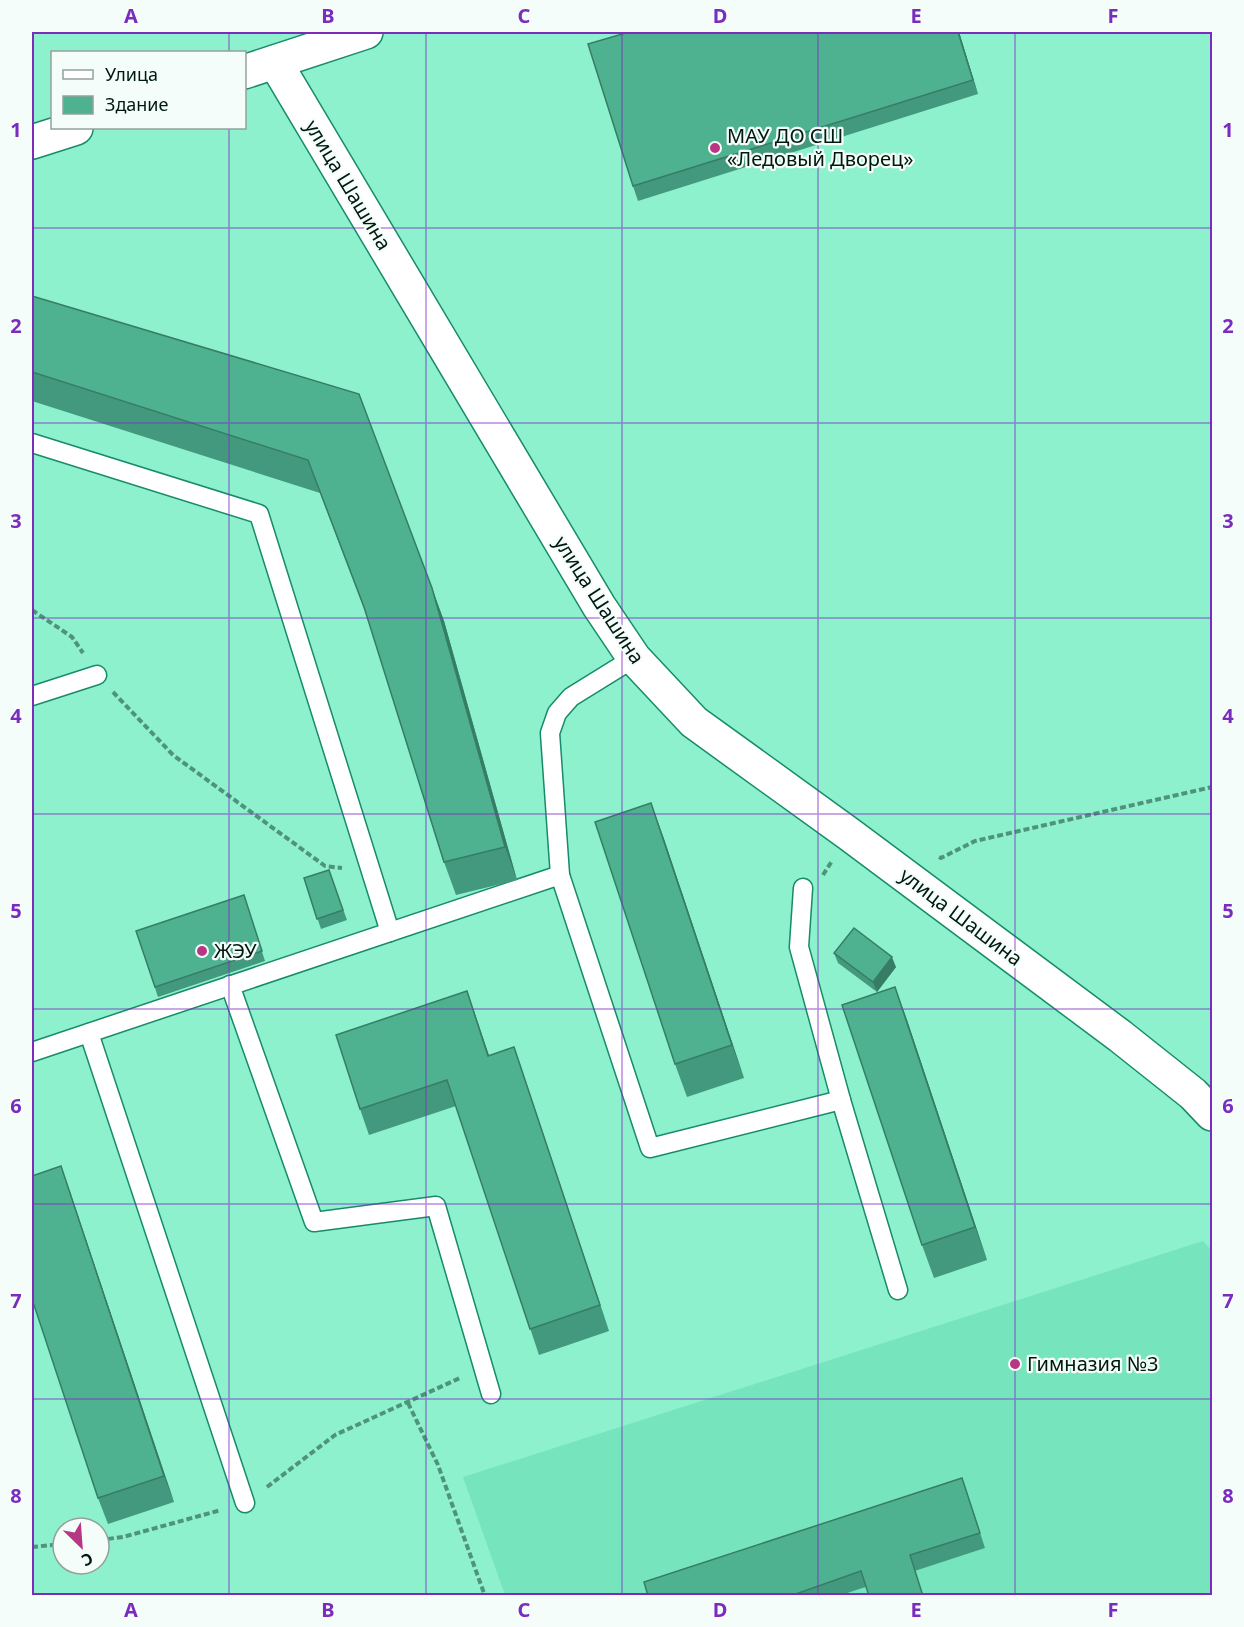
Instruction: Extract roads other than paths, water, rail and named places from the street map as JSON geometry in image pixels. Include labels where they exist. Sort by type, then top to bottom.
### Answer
[{"type":"street","points":[[246,71],[366,32]]},
{"type":"street","name":"улица Шашина","points":[[275,62],[599,606],[634,658],[694,722],[849,834],[1120,1036],[1193,1094],[1212,1114]]},
{"type":"street","points":[[32,142],[73,129]]},
{"type":"lane","points":[[32,443],[259,514],[390,932]]},
{"type":"lane","points":[[634,658],[571,698],[557,713],[550,733],[560,875],[650,1148],[841,1100]]},
{"type":"lane","points":[[32,696],[97,675]]},
{"type":"lane","points":[[32,1052],[560,875]]},
{"type":"lane","points":[[811,886],[799,947],[841,1100],[898,1290]]},
{"type":"lane","points":[[230,985],[314,1222],[436,1206],[492,1394]]},
{"type":"lane","points":[[89,1033],[245,1503]]},
{"type":"place","name":"МАУ ДО СШ «Ледовый Дворец»","points":[[715,148]]},
{"type":"place","name":"ЖЭУ","points":[[202,951]]},
{"type":"place","name":"Гимназия №3","points":[[1015,1364]]}]
